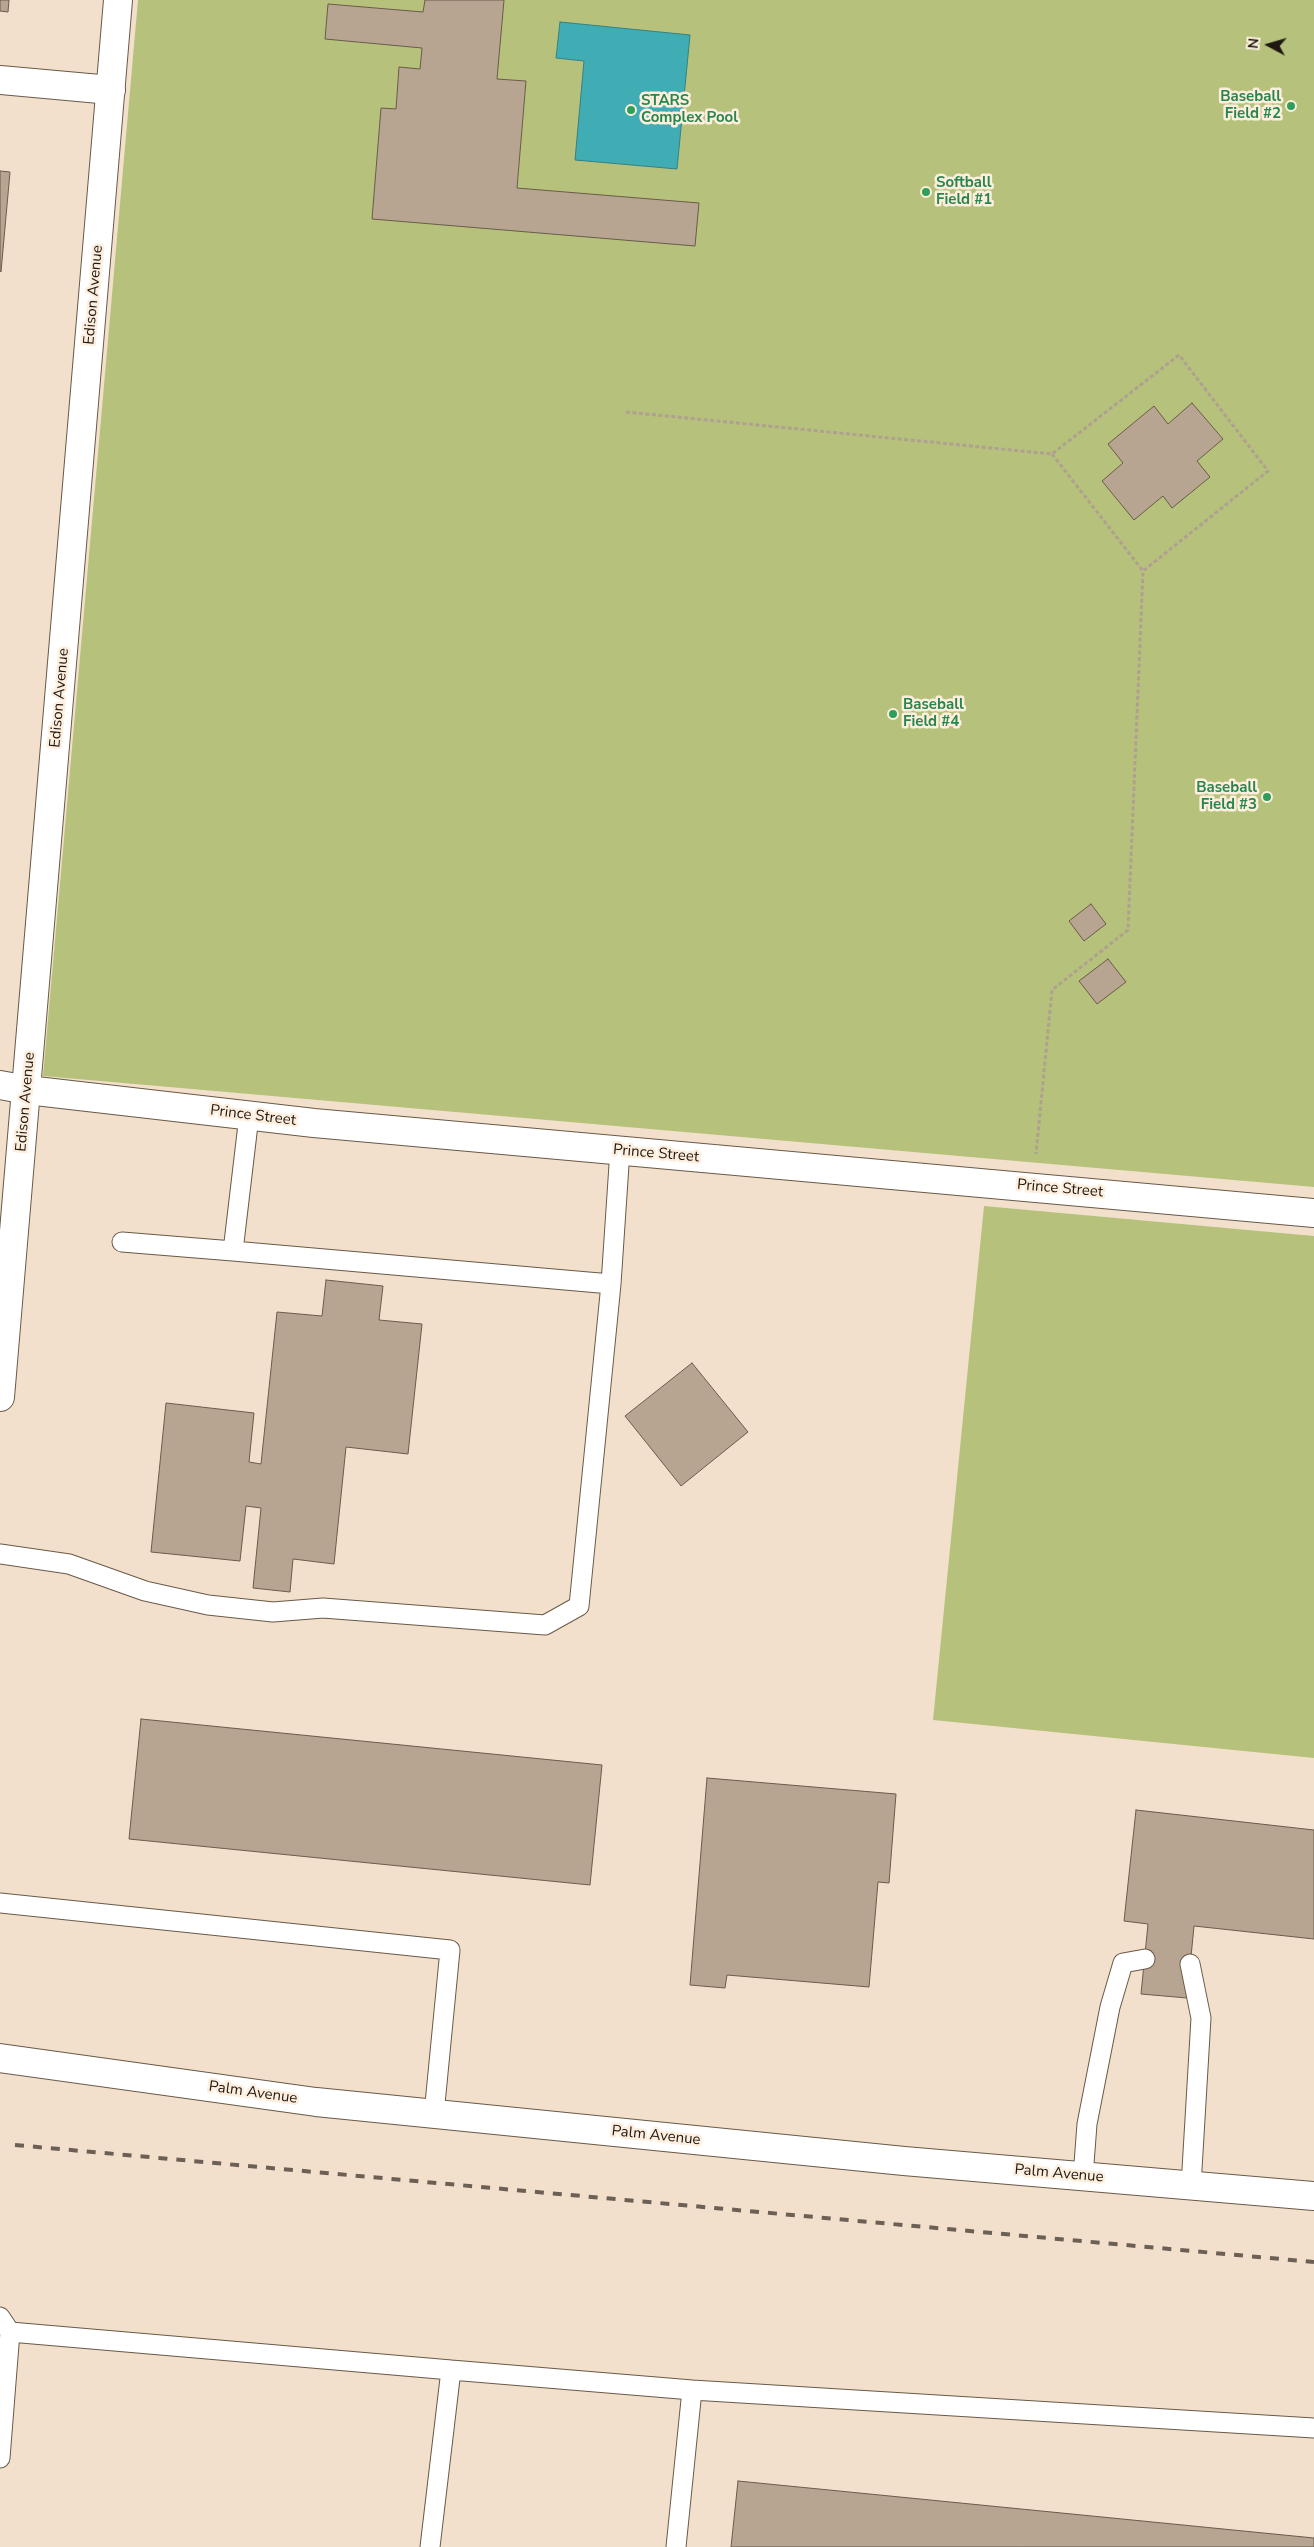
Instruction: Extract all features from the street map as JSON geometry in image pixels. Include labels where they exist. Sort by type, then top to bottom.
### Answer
[{"type":"street","name":"Edison Avenue","points":[[0,1397],[118,0]]},
{"type":"street","points":[[0,80],[111,90]]},
{"type":"street","name":"Prince Street","points":[[0,1085],[27,1090],[249,1116],[1314,1213]]},
{"type":"street","name":"Palm Avenue","points":[[0,2058],[316,2102],[1083,2177],[1314,2196]]},
{"type":"lane","points":[[233,1251],[249,1116]]},
{"type":"lane","points":[[0,1554],[69,1564],[145,1591],[208,1605],[273,1612],[323,1608],[545,1625],[579,1606],[610,1284],[620,1150]]},
{"type":"lane","points":[[122,1242],[610,1284]]},
{"type":"lane","points":[[0,1903],[450,1950],[434,2114]]},
{"type":"lane","points":[[1083,2177],[1087,2124],[1113,1998],[1123,1963],[1145,1959]]},
{"type":"lane","points":[[1190,1964],[1201,2018],[1191,2186]]},
{"type":"lane","points":[[0,2458],[5,2324],[451,2370],[692,2390],[1314,2428]]},
{"type":"lane","points":[[430,2547],[451,2370]]},
{"type":"lane","points":[[676,2547],[692,2390]]},
{"type":"path","points":[[626,412],[1052,454],[1179,355],[1268,471],[1144,571]]},
{"type":"path","points":[[1036,1157],[1052,990],[1128,930],[1144,571],[1052,454]]},
{"type":"green space","points":[[138,0],[1314,0],[1314,1187],[43,1076]]},
{"type":"green space","points":[[984,1206],[1314,1236],[1314,1758],[933,1720]]},
{"type":"water","name":"STARS Complex Pool","points":[[560,22],[690,35],[677,169],[575,160],[584,61],[556,58]]},
{"type":"building","points":[[0,0],[9,0],[8,12],[0,11]]},
{"type":"building","points":[[425,0],[504,0],[497,79],[526,81],[517,188],[699,203],[695,246],[372,219],[381,108],[396,109],[399,67],[420,69],[422,48],[325,39],[328,4],[423,12]]},
{"type":"building","points":[[0,171],[10,172],[1,272],[0,271]]},
{"type":"building","points":[[1192,403],[1223,439],[1197,461],[1210,477],[1172,508],[1163,496],[1134,520],[1102,481],[1123,463],[1108,444],[1154,406],[1168,424]]},
{"type":"building","points":[[1091,904],[1106,924],[1084,941],[1069,921]]},
{"type":"building","points":[[1108,959],[1126,982],[1097,1004],[1079,981]]},
{"type":"building","points":[[326,1280],[383,1286],[379,1320],[422,1324],[408,1454],[346,1447],[334,1564],[293,1559],[290,1592],[253,1588],[261,1508],[246,1506],[240,1561],[151,1552],[166,1403],[254,1413],[249,1462],[261,1464],[277,1312],[322,1316]]},
{"type":"building","points":[[692,1363],[748,1432],[681,1486],[625,1416]]},
{"type":"building","points":[[141,1719],[602,1765],[590,1885],[129,1839]]},
{"type":"building","points":[[707,1778],[896,1794],[889,1883],[878,1882],[869,1987],[727,1975],[725,1988],[690,1985]]},
{"type":"building","points":[[1136,1810],[1314,1830],[1314,1939],[1194,1926],[1187,1998],[1141,1994],[1148,1924],[1124,1921]]},
{"type":"building","points":[[738,2481],[1314,2538],[1314,2547],[731,2547]]},
{"type":"railway","points":[[15,2145],[1314,2262]]},
{"type":"place","name":"Baseball Field #2","points":[[1291,106]]},
{"type":"place","name":"STARS Complex Pool","points":[[631,110]]},
{"type":"place","name":"Softball Field #1","points":[[926,192]]},
{"type":"place","name":"Baseball Field #4","points":[[893,714]]},
{"type":"place","name":"Baseball Field #3","points":[[1267,797]]}]
